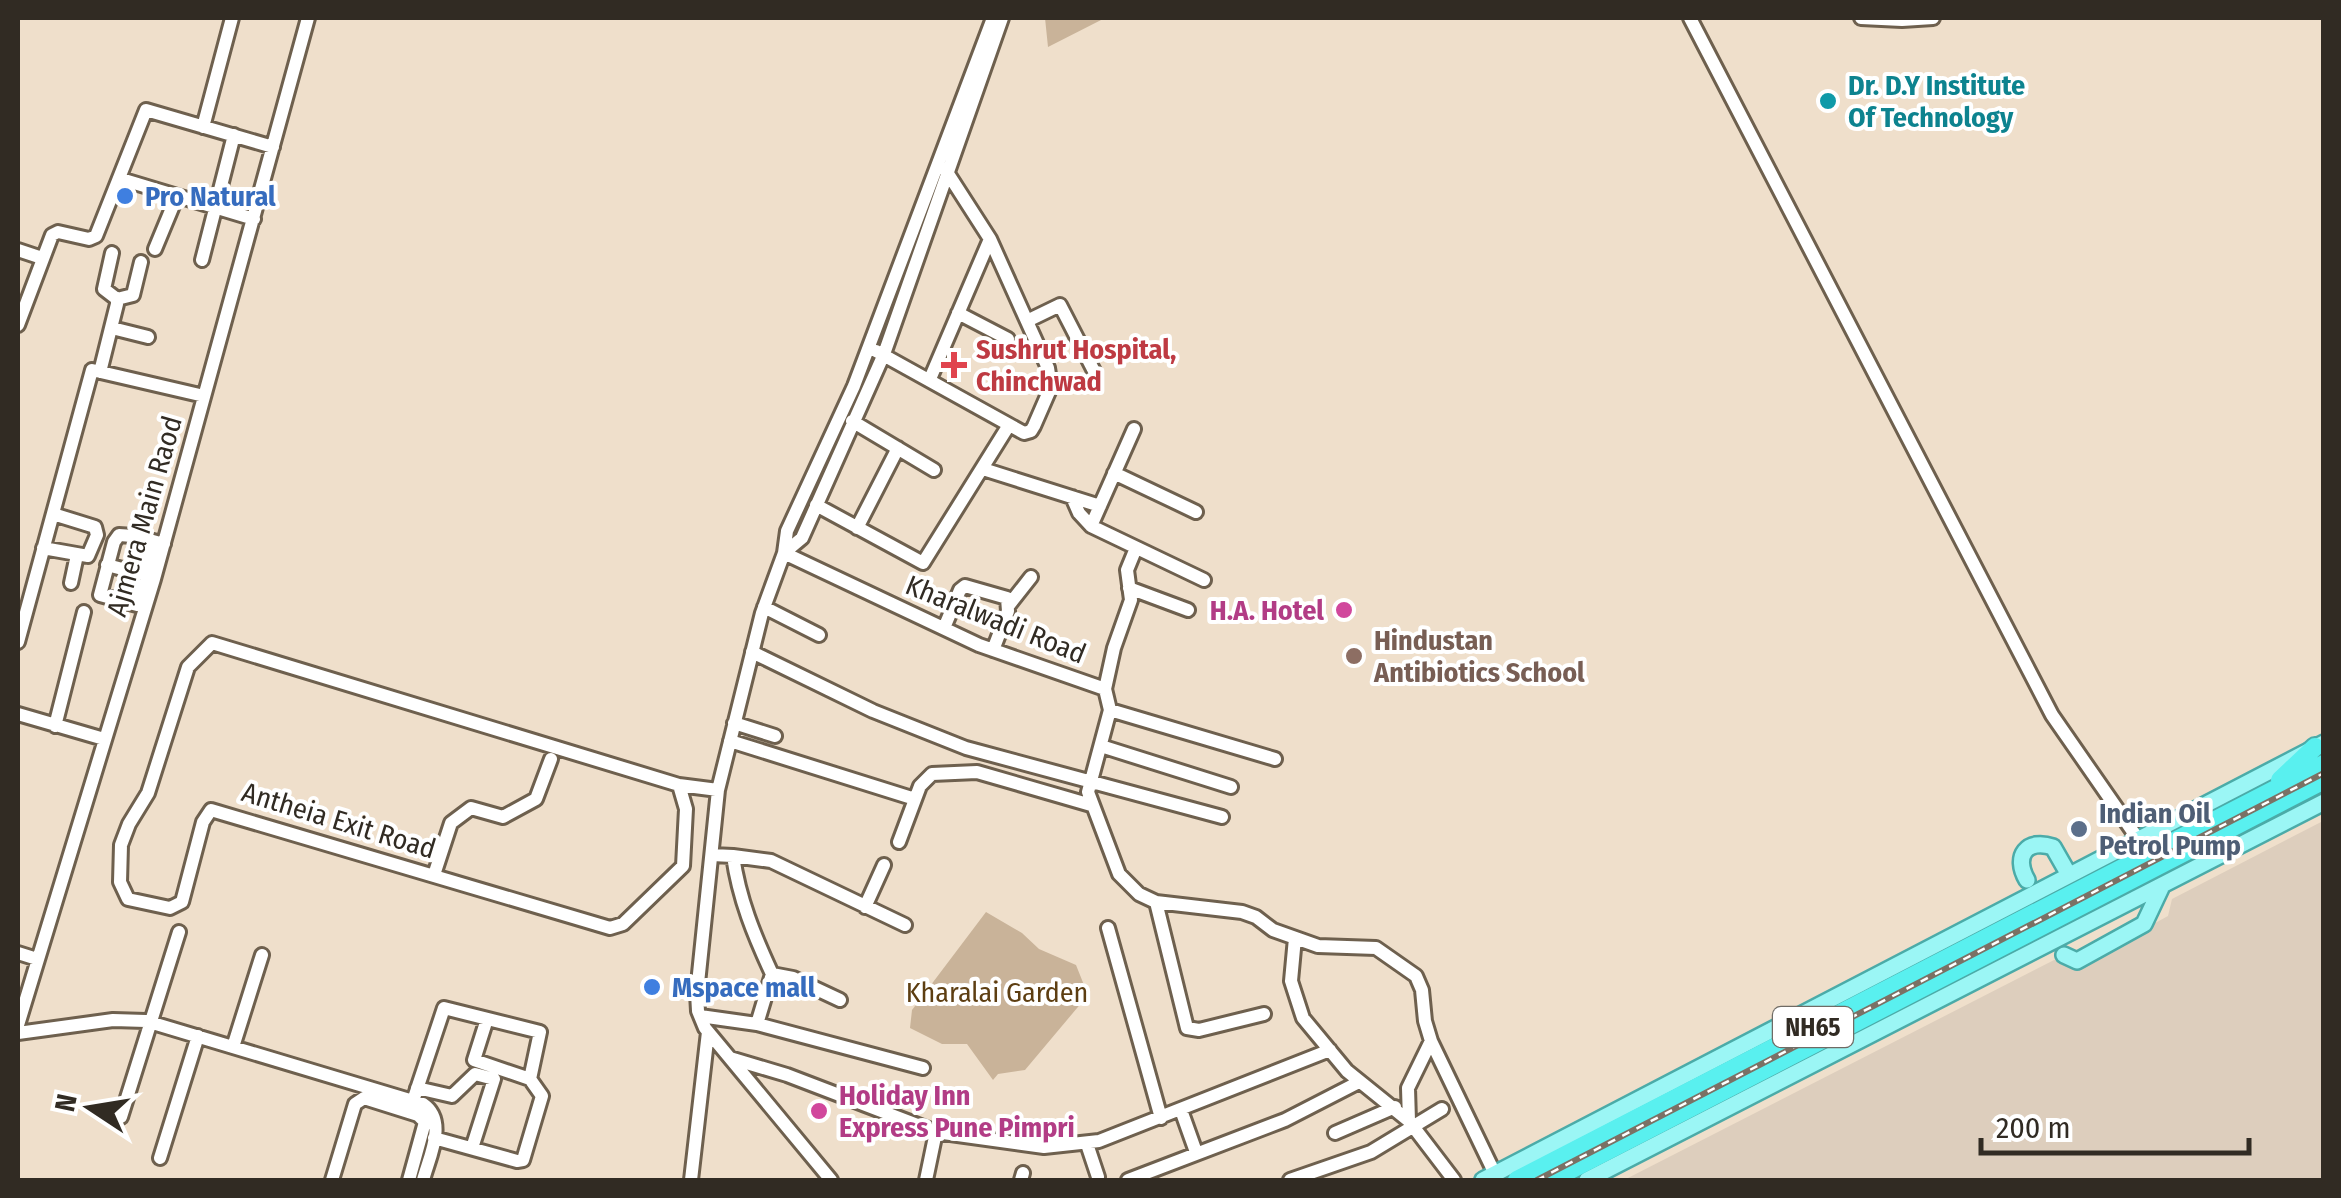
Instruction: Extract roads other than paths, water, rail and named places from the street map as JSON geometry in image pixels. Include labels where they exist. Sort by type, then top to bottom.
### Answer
[{"type":"highway","name":"NH65","points":[[2269,800],[2321,751]]},
{"type":"highway","name":"NH65","points":[[1516,1180],[2269,800],[2324,780]]},
{"type":"highway","points":[[2269,800],[2324,799]]},
{"type":"highway","name":"NH65","points":[[1550,1180],[2111,881]]},
{"type":"main road","points":[[1489,1177],[2138,840],[2321,751]]},
{"type":"main road","points":[[1591,1180],[2161,888],[2324,799]]},
{"type":"main road","points":[[2027,880],[2020,863],[2022,855],[2025,849],[2038,844],[2053,847],[2069,876]]},
{"type":"main road","points":[[2064,956],[2077,961],[2144,924],[2161,888]]},
{"type":"street","points":[[203,127],[232,18]]},
{"type":"street","name":"Ajmera Main Raod","points":[[18,1025],[204,396],[308,18]]},
{"type":"street","points":[[784,553],[802,538],[884,354],[993,18]]},
{"type":"street","points":[[829,1180],[708,1032],[700,1016],[697,992],[718,790],[787,531],[869,348],[1002,18]]},
{"type":"street","points":[[1690,18],[2052,715],[2138,840]]},
{"type":"street","points":[[1862,18],[1933,18]]},
{"type":"street","points":[[18,325],[55,233],[94,238],[146,110],[273,147]]},
{"type":"street","points":[[202,260],[234,134]]},
{"type":"street","points":[[869,348],[1024,432],[1031,431],[1050,387],[1048,368],[990,239],[943,168]]},
{"type":"street","points":[[121,179],[254,219]]},
{"type":"street","points":[[156,249],[177,196]]},
{"type":"street","points":[[930,379],[990,239]]},
{"type":"street","points":[[18,250],[42,258]]},
{"type":"street","points":[[112,253],[104,289],[117,299]]},
{"type":"street","points":[[117,299],[133,294],[141,262]]},
{"type":"street","points":[[100,372],[117,299]]},
{"type":"street","points":[[1027,321],[1060,306],[1095,374]]},
{"type":"street","points":[[958,313],[1008,339]]},
{"type":"street","points":[[112,328],[148,337]]},
{"type":"street","points":[[18,642],[92,370],[204,396]]},
{"type":"street","points":[[852,421],[934,470]]},
{"type":"street","points":[[816,505],[923,564],[1009,426]]},
{"type":"street","points":[[1091,526],[1134,429]]},
{"type":"street","points":[[857,528],[898,448]]},
{"type":"street","points":[[983,469],[1100,506]]},
{"type":"street","points":[[1114,473],[1196,512]]},
{"type":"street","points":[[1072,497],[1091,526],[1204,580]]},
{"type":"street","points":[[44,548],[91,554],[96,534],[95,527],[52,514]]},
{"type":"street","points":[[107,565],[150,576],[134,606],[100,594],[107,565],[119,534],[158,542]]},
{"type":"street","points":[[1106,689],[1114,648],[1131,600],[1127,570],[1136,548]]},
{"type":"street","name":"Kharalwadi Road","points":[[784,553],[993,650],[1106,689],[1110,710],[1088,792],[1091,805],[1119,874],[1139,894],[1156,902]]},
{"type":"street","points":[[71,583],[78,554]]},
{"type":"street","points":[[993,650],[1009,605],[1031,577]]},
{"type":"street","points":[[944,628],[965,586],[1007,598],[1009,605]]},
{"type":"street","points":[[1129,588],[1188,610]]},
{"type":"street","points":[[764,607],[819,635]]},
{"type":"street","points":[[54,726],[84,612]]},
{"type":"street","name":"Antheia Exit Road","points":[[683,866],[624,924],[610,928],[211,810],[204,822],[182,902],[170,908],[128,899],[120,882],[121,845],[148,793],[188,667],[212,643],[678,784],[718,790]]},
{"type":"street","points":[[752,652],[923,732],[995,757],[1222,817]]},
{"type":"street","points":[[1110,710],[1276,759]]},
{"type":"street","points":[[18,714],[104,740]]},
{"type":"street","points":[[734,724],[775,736]]},
{"type":"street","points":[[730,741],[915,799]]},
{"type":"street","points":[[1101,746],[1232,787]]},
{"type":"street","points":[[434,875],[451,823],[471,808],[503,817],[536,799],[552,759]]},
{"type":"street","points":[[899,842],[926,776],[968,770],[1091,805]]},
{"type":"street","points":[[678,784],[686,809],[683,866],[710,871]]},
{"type":"street","points":[[712,855],[771,861],[905,926]]},
{"type":"street","points":[[733,856],[738,891],[750,928],[772,974],[757,1024]]},
{"type":"street","points":[[866,907],[884,866]]},
{"type":"street","points":[[1264,1014],[1199,1030],[1188,1028],[1156,902],[1242,912],[1273,930],[1318,946],[1376,948],[1416,976],[1432,1041],[1489,1177]]},
{"type":"street","points":[[1108,928],[1162,1118]]},
{"type":"street","points":[[122,1117],[179,932]]},
{"type":"street","points":[[1295,938],[1290,967],[1293,996],[1303,1018],[1359,1082],[1411,1123],[1454,1180]]},
{"type":"street","points":[[18,953],[37,959]]},
{"type":"street","points":[[233,1047],[262,955]]},
{"type":"street","points":[[772,974],[793,978],[840,1000]]},
{"type":"street","points":[[415,1094],[444,1008],[540,1032],[530,1079]]},
{"type":"street","points":[[700,1016],[757,1024],[923,1068]]},
{"type":"street","points":[[434,1138],[523,1160],[542,1096],[530,1079],[474,1060],[487,1018]]},
{"type":"street","points":[[18,1033],[112,1020],[151,1022],[415,1094],[452,1096],[474,1074],[494,1079],[472,1148]]},
{"type":"street","points":[[691,1180],[708,1032]]},
{"type":"street","points":[[160,1158],[198,1036]]},
{"type":"street","points":[[1411,1123],[1408,1088],[1432,1041]]},
{"type":"street","points":[[729,1058],[787,1075],[936,1132],[1044,1147],[1086,1144],[1162,1118],[1330,1050]]},
{"type":"street","points":[[1128,1180],[1285,1120],[1359,1082]]},
{"type":"street","points":[[415,1094],[435,1115],[434,1138],[423,1180]]},
{"type":"street","points":[[332,1180],[355,1104],[364,1098],[418,1115],[425,1122],[409,1180]]},
{"type":"street","points":[[1335,1134],[1395,1107]]},
{"type":"street","points":[[1290,1180],[1372,1152],[1411,1123],[1442,1109]]},
{"type":"street","points":[[1181,1110],[1196,1152]]},
{"type":"street","points":[[926,1180],[936,1132]]},
{"type":"street","points":[[1086,1144],[1098,1177]]},
{"type":"railway","points":[[1537,1180],[2324,773]]},
{"type":"place","name":"Dr. D.Y Institute Of Technology","points":[[1828,101]]},
{"type":"place","name":"Pro Natural","points":[[125,196]]},
{"type":"place","name":"Sushrut Hospital, Chinchwad","points":[[954,365]]},
{"type":"place","name":"H.A. Hotel","points":[[1344,610]]},
{"type":"place","name":"Hindustan Antibiotics School","points":[[1354,656]]},
{"type":"place","name":"Indian Oil Petrol Pump","points":[[2079,829]]},
{"type":"place","name":"Mspace mall","points":[[652,987]]},
{"type":"place","name":"Holiday Inn Express Pune Pimpri","points":[[819,1111]]},
{"type":"park label","name":"Kharalai Garden","points":[[997,992]]}]
